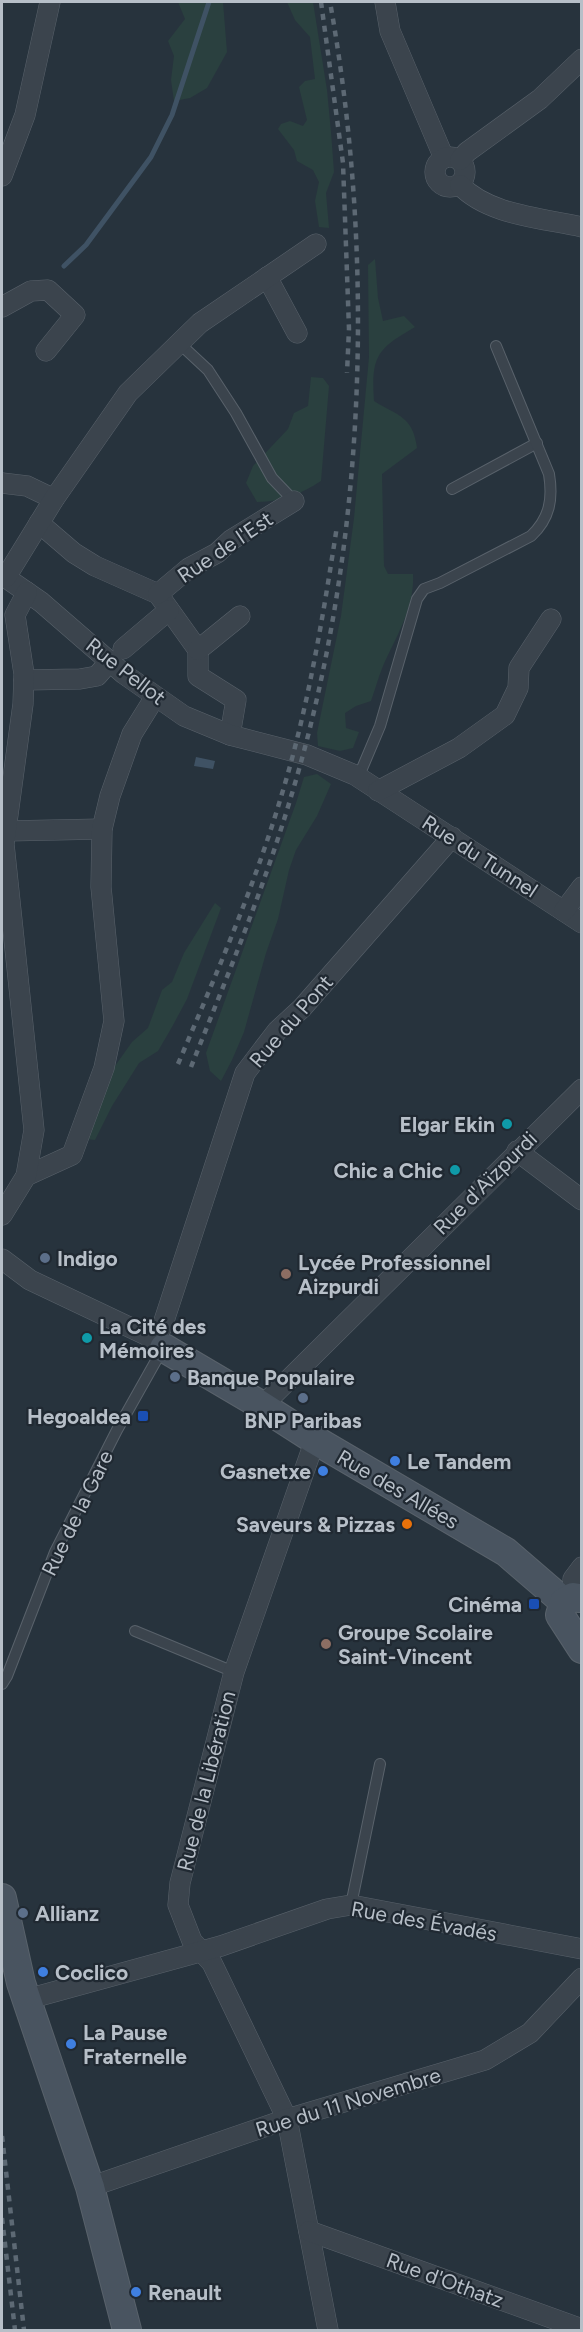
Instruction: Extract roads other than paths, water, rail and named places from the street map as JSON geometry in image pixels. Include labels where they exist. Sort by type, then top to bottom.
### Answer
[{"type":"street","points":[[2,176],[25,115],[50,2]]},
{"type":"street","points":[[385,2],[390,31],[452,159],[465,168],[465,177],[460,185],[451,188],[443,186],[437,180],[435,171],[438,163],[452,159],[467,152],[540,99],[582,59]]},
{"type":"street","points":[[460,185],[469,194],[492,207],[582,227]]},
{"type":"street","points":[[4,576],[54,499],[128,393],[200,323],[316,244]]},
{"type":"street","points":[[267,277],[297,333]]},
{"type":"street","points":[[2,307],[31,291],[48,290],[75,315],[46,351]]},
{"type":"street","points":[[2,483],[27,486],[54,499]]},
{"type":"street","name":"Rue de l'Est","points":[[24,680],[80,679],[97,676],[164,602],[189,568],[217,553],[231,540],[294,501]]},
{"type":"street","points":[[39,523],[74,553],[164,602],[198,650],[198,676],[236,699],[230,735]]},
{"type":"street","name":"Rue Pellot","points":[[4,576],[116,655],[155,697],[184,716],[230,735],[263,744]]},
{"type":"street","points":[[2,1215],[27,1176],[34,1130],[4,844],[10,739],[24,680],[21,643],[15,615],[27,592]]},
{"type":"street","points":[[198,650],[240,616]]},
{"type":"street","points":[[378,791],[459,748],[505,715],[518,688],[519,668],[551,619]]},
{"type":"street","points":[[27,1176],[72,1155],[104,1068],[114,1021],[101,887],[102,829],[110,796],[132,734],[155,697]]},
{"type":"street","name":"Rue du Tunnel","points":[[263,744],[307,755],[358,777],[582,923]]},
{"type":"street","points":[[6,831],[102,829]]},
{"type":"street","name":"Rue du Pont","points":[[159,1344],[162,1327],[245,1073],[277,1032],[302,1008],[452,837]]},
{"type":"street","points":[[564,911],[582,887]]},
{"type":"street","name":"Rue d'Aïzpurdi","points":[[262,1406],[516,1151],[582,1089]]},
{"type":"street","points":[[516,1151],[582,1200]]},
{"type":"street","points":[[2,1259],[30,1280],[159,1344]]},
{"type":"street","name":"Rue des Allées","points":[[159,1344],[315,1440],[572,1590]]},
{"type":"street","name":"Rue de la Libération","points":[[315,1440],[234,1672],[180,1883],[178,1905],[192,1941],[212,1963],[287,2119],[328,2331]]},
{"type":"street","points":[[572,1590],[560,1616],[582,1649]]},
{"type":"street","points":[[2,1898],[21,1983],[90,2187],[126,2331]]},
{"type":"street","name":"Rue des Évadés","points":[[201,1951],[327,1909],[351,1905],[582,1949]]},
{"type":"street","points":[[28,1999],[201,1951]]},
{"type":"street","name":"Rue du 11 Novembre","points":[[90,2187],[287,2119],[485,2060],[530,2033],[582,1978]]},
{"type":"street","name":"Rue d'Othatz","points":[[309,2231],[582,2329]]},
{"type":"lane","points":[[179,343],[208,370],[236,412],[272,478],[294,501]]},
{"type":"lane","points":[[358,777],[380,726],[414,608],[424,589],[531,536],[540,527],[552,495],[549,474],[537,442],[496,346]]},
{"type":"lane","points":[[452,489],[537,442]]},
{"type":"lane","name":"Rue de la Gare","points":[[2,1684],[55,1552],[159,1344]]},
{"type":"lane","points":[[135,1631],[234,1672]]},
{"type":"lane","points":[[351,1905],[380,1764]]},
{"type":"water","points":[[196,757],[215,761],[213,769],[194,766]]},
{"type":"waterway","points":[[64,266],[86,245],[151,157],[172,115],[209,2]]},
{"type":"railway","points":[[321,2],[343,163],[349,329],[347,373]]},
{"type":"railway","points":[[191,1067],[256,901],[290,800],[316,704],[335,605],[349,505],[356,403],[358,301],[354,200],[345,100],[330,2]]},
{"type":"railway","points":[[178,1064],[246,899],[291,764],[307,697],[337,526]]},
{"type":"railway","points":[[2,2136],[24,2330]]},
{"type":"railway","points":[[2,2218],[15,2330]]},
{"type":"place","name":"Elgar Ekin","points":[[507,1124]]},
{"type":"place","name":"Chic a Chic","points":[[455,1170]]},
{"type":"place","name":"Indigo","points":[[45,1258]]},
{"type":"place","name":"Lycée Professionnel Aizpurdi","points":[[286,1274]]},
{"type":"place","name":"La Cité des Mémoires","points":[[87,1338]]},
{"type":"place","name":"Banque Populaire","points":[[175,1377]]},
{"type":"place","name":"BNP Paribas","points":[[303,1398]]},
{"type":"place","name":"Hegoaldea","points":[[143,1416]]},
{"type":"place","name":"Le Tandem","points":[[395,1461]]},
{"type":"place","name":"Gasnetxe","points":[[323,1471]]},
{"type":"place","name":"Saveurs & Pizzas","points":[[407,1524]]},
{"type":"place","name":"Cinéma","points":[[534,1604]]},
{"type":"place","name":"Groupe Scolaire Saint-Vincent","points":[[326,1644]]},
{"type":"place","name":"Allianz","points":[[23,1913]]},
{"type":"place","name":"Coclico","points":[[43,1972]]},
{"type":"place","name":"La Pause Fraternelle","points":[[71,2044]]},
{"type":"place","name":"Renault","points":[[136,2292]]}]
